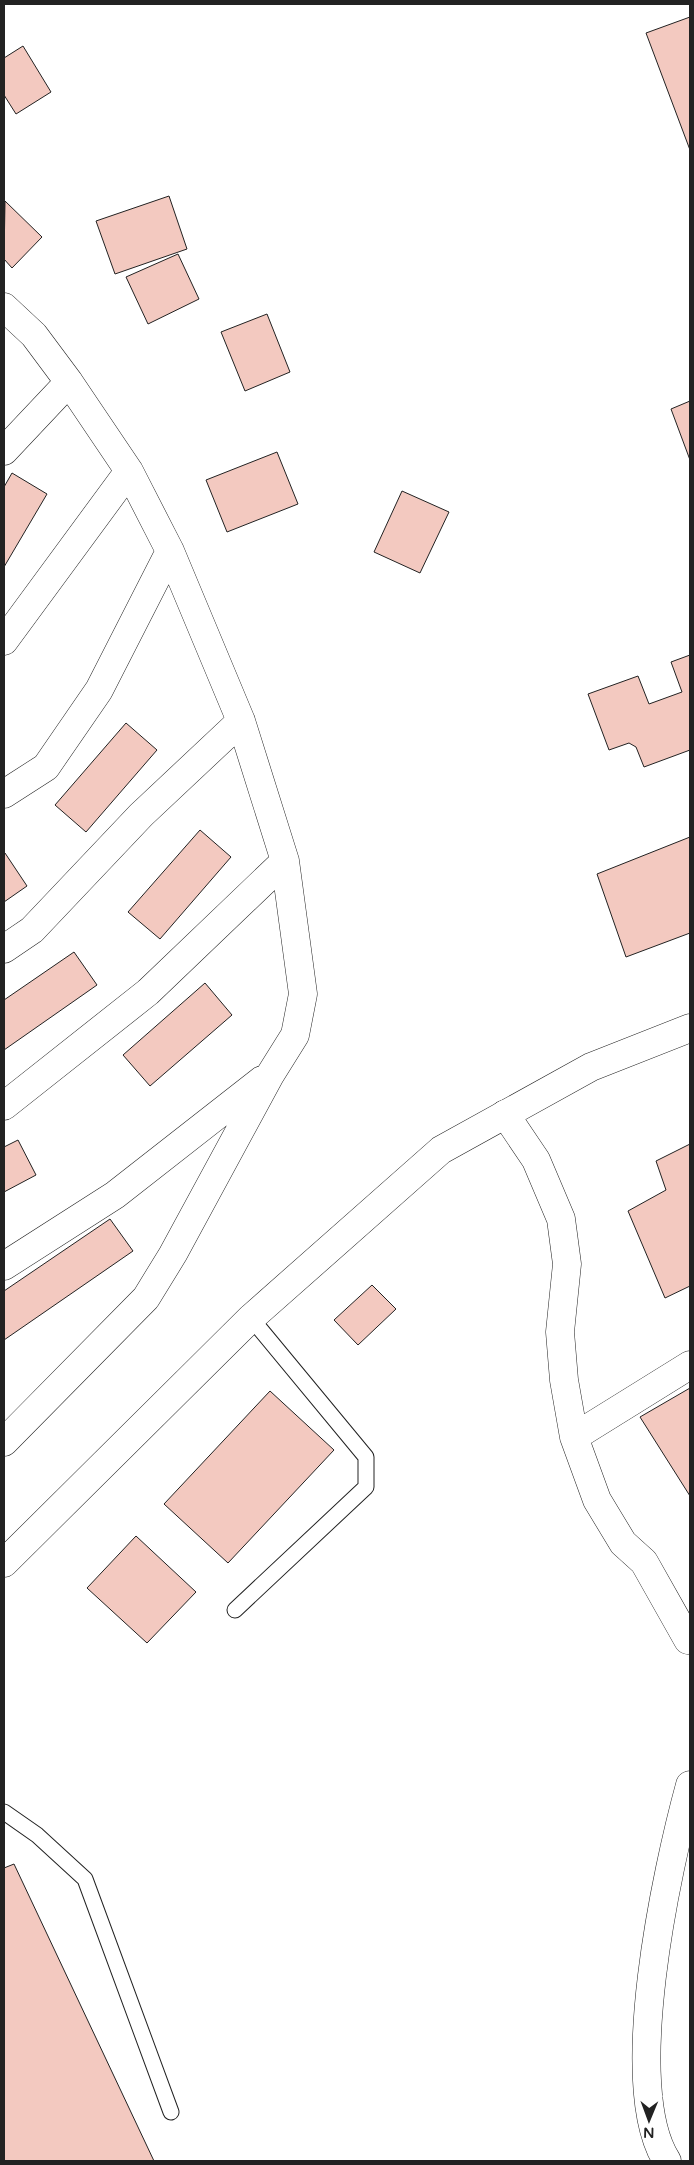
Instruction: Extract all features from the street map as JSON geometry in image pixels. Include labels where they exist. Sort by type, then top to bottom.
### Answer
[{"type":"street","points":[[4,307],[34,335],[69,382],[129,471],[170,551],[241,721],[285,861],[304,994],[295,1035],[270,1074],[173,1254],[146,1298],[4,1442]]},
{"type":"street","points":[[4,451],[69,382]]},
{"type":"street","points":[[4,641],[129,471]]},
{"type":"street","points":[[4,794],[46,767],[99,690],[170,551]]},
{"type":"street","points":[[4,949],[32,930],[140,815],[241,721]]},
{"type":"street","points":[[4,1106],[148,992],[285,861]]},
{"type":"street","points":[[4,1563],[251,1318],[441,1150],[591,1067],[690,1028]]},
{"type":"street","points":[[4,1266],[115,1195],[270,1074]]},
{"type":"street","points":[[505,1114],[536,1160],[561,1219],[567,1264],[560,1332],[564,1380],[574,1438],[597,1500],[623,1543],[644,1562],[690,1642]]},
{"type":"street","points":[[574,1438],[690,1365]]},
{"type":"street","points":[[667,2161],[660,2150],[648,2109],[647,2045],[650,1999],[675,1842],[690,1785]]},
{"type":"lane","points":[[235,1610],[366,1488],[366,1457],[251,1318]]},
{"type":"lane","points":[[4,1812],[37,1835],[86,1879],[171,2112]]},
{"type":"building","points":[[690,17],[690,150],[646,33]]},
{"type":"building","points":[[23,46],[51,92],[16,114],[4,95],[4,58]]},
{"type":"building","points":[[169,196],[187,249],[115,274],[96,221]]},
{"type":"building","points":[[5,201],[42,237],[12,268],[4,259]]},
{"type":"building","points":[[178,254],[199,299],[148,324],[126,277]]},
{"type":"building","points":[[267,314],[290,372],[245,391],[221,332]]},
{"type":"building","points":[[690,401],[690,460],[671,409]]},
{"type":"building","points":[[277,452],[298,504],[227,532],[206,480]]},
{"type":"building","points":[[12,473],[47,494],[4,567],[4,487]]},
{"type":"building","points":[[402,491],[449,512],[420,573],[374,552]]},
{"type":"building","points":[[690,655],[690,750],[644,767],[636,747],[629,743],[609,750],[588,694],[638,676],[649,704],[682,692],[671,662]]},
{"type":"building","points":[[126,723],[157,750],[86,832],[55,805]]},
{"type":"building","points":[[200,830],[231,857],[160,939],[128,912]]},
{"type":"building","points":[[690,837],[690,933],[626,957],[597,874]]},
{"type":"building","points":[[4,854],[27,886],[4,902]]},
{"type":"building","points":[[74,952],[97,985],[4,1050],[4,1000]]},
{"type":"building","points":[[205,983],[232,1015],[150,1086],[123,1055]]},
{"type":"building","points":[[18,1140],[36,1175],[4,1192],[4,1147]]},
{"type":"building","points":[[690,1144],[690,1286],[665,1298],[628,1211],[666,1190],[656,1161]]},
{"type":"building","points":[[110,1219],[133,1251],[4,1340],[4,1291]]},
{"type":"building","points":[[372,1285],[396,1309],[358,1345],[334,1320]]},
{"type":"building","points":[[690,1388],[690,1496],[640,1417]]},
{"type":"building","points":[[270,1391],[334,1450],[228,1563],[164,1504]]},
{"type":"building","points":[[136,1536],[196,1592],[147,1643],[87,1588]]},
{"type":"building","points":[[14,1864],[154,2161],[4,2161],[4,1868]]}]
